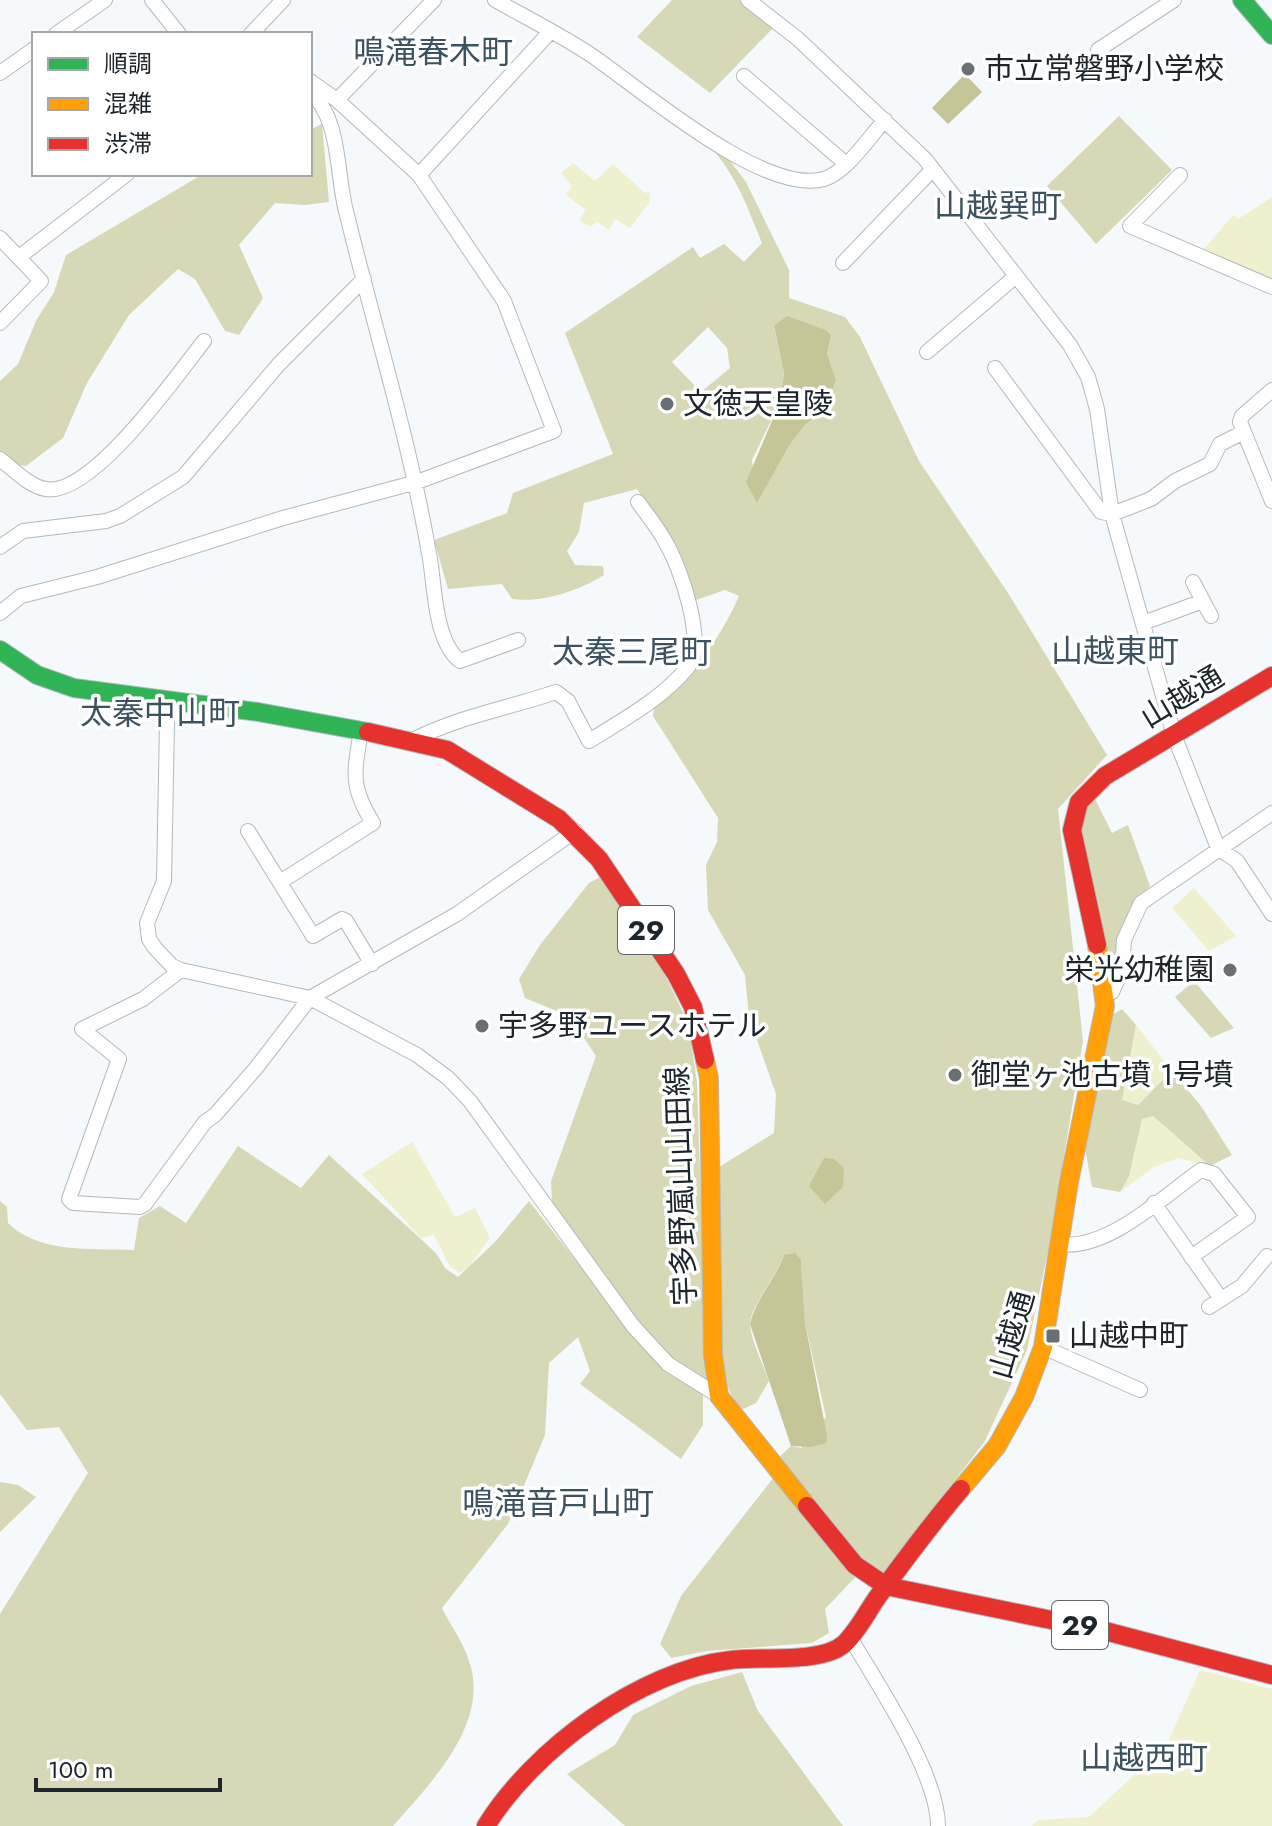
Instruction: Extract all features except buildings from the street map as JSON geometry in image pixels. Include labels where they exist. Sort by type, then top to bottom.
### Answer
[{"type":"main road","points":[[1242,0],[1272,35]]},
{"type":"main road","name":"宇多野嵐山山田線","points":[[0,650],[37,675],[65,686],[413,740],[473,763],[575,831],[599,859],[676,974],[693,1007],[704,1043],[709,1078],[713,1355],[719,1396]]},
{"type":"main road","name":"山越通","points":[[851,1639],[930,1525],[997,1446],[1024,1397],[1043,1347],[1069,1182],[1102,1032],[1104,993],[1101,962],[1072,830],[1075,811],[1098,781],[1272,676]]},
{"type":"main road","name":"29","points":[[719,1396],[855,1565],[886,1586],[1094,1628],[1272,1675]]},
{"type":"main road","points":[[486,1826],[527,1768],[551,1746],[575,1727],[677,1673],[731,1660],[821,1654],[851,1639]]},
{"type":"street","points":[[59,32],[105,0]]},
{"type":"street","points":[[152,0],[177,32]]},
{"type":"street","points":[[253,32],[283,0]]},
{"type":"street","points":[[337,100],[434,0]]},
{"type":"street","points":[[495,0],[588,54],[737,156],[787,179],[820,180],[834,174],[885,120]]},
{"type":"street","points":[[748,0],[798,39],[933,169],[1070,345],[1088,377],[1097,409],[1112,514],[1174,735],[1218,848],[1237,861],[1272,914]]},
{"type":"street","points":[[1098,50],[1174,0]]},
{"type":"street","points":[[419,175],[550,32]]},
{"type":"street","points":[[0,73],[32,50]]},
{"type":"street","points":[[744,76],[845,163]]},
{"type":"street","points":[[0,613],[21,596],[97,577],[283,518],[417,482],[554,431],[504,301],[419,175],[337,100],[312,82]]},
{"type":"street","points":[[312,94],[329,118],[345,209],[417,482],[437,605],[449,653],[460,661],[518,640]]},
{"type":"street","points":[[843,263],[933,169]]},
{"type":"street","points":[[1180,175],[1130,226],[1272,287]]},
{"type":"street","points":[[19,257],[124,176]]},
{"type":"street","points":[[0,238],[41,281],[0,323]]},
{"type":"street","points":[[927,352],[1016,276]]},
{"type":"street","points":[[0,547],[23,531],[106,521],[120,516],[183,477],[279,364],[364,279]]},
{"type":"street","points":[[0,459],[44,489],[60,489],[91,472],[120,445],[204,341]]},
{"type":"street","points":[[995,368],[1101,512],[1112,514],[1151,499],[1175,481],[1210,464],[1220,444],[1242,433]]},
{"type":"street","points":[[1272,390],[1242,416],[1242,433],[1272,501]]},
{"type":"street","points":[[413,740],[442,725],[497,712],[556,692],[568,701],[589,741],[639,710],[691,665],[695,642],[691,612],[668,545],[638,502]]},
{"type":"street","points":[[1193,582],[1211,616]]},
{"type":"street","points":[[1143,623],[1203,601]]},
{"type":"street","points":[[164,700],[167,723],[164,881],[147,923],[149,939],[155,948],[172,966],[181,970],[310,998],[389,1038],[448,1078],[470,1101],[633,1326],[668,1364],[719,1396]]},
{"type":"street","points":[[280,882],[373,823],[356,794],[353,778],[361,731]]},
{"type":"street","points":[[1104,993],[1112,992],[1117,986],[1124,940],[1141,903],[1272,813]]},
{"type":"street","points":[[248,831],[313,936],[342,919],[372,964]]},
{"type":"street","points":[[181,970],[153,993],[82,1029],[119,1059],[69,1199],[73,1203],[140,1207],[145,1204],[205,1122],[215,1115],[256,1068],[310,998],[457,914],[575,831]]},
{"type":"street","points":[[1060,1244],[1075,1247],[1106,1237],[1201,1170],[1214,1174],[1248,1217],[1191,1257]]},
{"type":"street","points":[[1154,1203],[1191,1257],[1215,1303],[1242,1286],[1267,1256]]},
{"type":"street","points":[[1043,1347],[1140,1390]]},
{"type":"street","points":[[851,1639],[908,1738],[928,1784],[938,1826]]},
{"type":"shaded area","points":[[672,0],[742,0],[776,25],[710,93],[637,37]]},
{"type":"shaded area","points":[[965,74],[982,92],[948,124],[932,108]]},
{"type":"shaded area","points":[[1119,116],[1172,170],[1096,244],[1047,186]]},
{"type":"shaded area","points":[[322,124],[329,202],[305,205],[275,203],[239,245],[263,298],[239,335],[225,331],[195,279],[178,269],[129,315],[87,383],[63,438],[26,466],[0,463],[0,381],[18,364],[36,321],[54,292],[66,255],[200,176],[312,176],[312,129]]},
{"type":"shaded area","points":[[710,146],[728,158],[746,182],[789,270],[789,298],[845,317],[860,337],[919,461],[1008,593],[1107,755],[1058,809],[1083,1041],[1048,1252],[1027,1350],[985,1441],[883,1574],[867,1565],[825,1609],[829,1633],[812,1643],[707,1651],[671,1658],[660,1644],[681,1596],[784,1464],[779,1457],[791,1446],[801,1448],[826,1417],[805,1323],[801,1260],[784,1255],[751,1318],[753,1339],[769,1381],[756,1403],[739,1411],[719,1368],[719,1167],[774,1133],[776,1094],[749,1017],[745,975],[708,910],[706,865],[717,842],[718,818],[653,716],[655,701],[683,677],[714,642],[739,596],[725,590],[693,601],[667,534],[637,489],[584,503],[579,532],[567,551],[575,565],[603,566],[604,575],[560,594],[524,600],[512,599],[502,584],[448,589],[434,540],[507,513],[513,493],[613,454],[565,333],[693,247],[700,258],[724,244],[744,262],[762,243],[740,192]],"holes":[[[708,327],[727,348],[730,368],[701,392],[672,362]],[[774,327],[827,353],[836,380],[826,407],[804,426],[789,446],[757,502],[752,460],[780,402],[784,373]]]},
{"type":"shaded area","points":[[573,163],[595,181],[613,164],[645,193],[650,192],[649,203],[630,228],[615,219],[609,230],[597,222],[590,227],[579,220],[586,210],[566,195],[572,186],[561,173]]},
{"type":"shaded area","points":[[1272,197],[1272,281],[1204,249],[1233,215],[1238,219]]},
{"type":"shaded area","points":[[787,316],[826,330],[831,335],[827,353],[836,380],[826,407],[804,426],[789,446],[757,503],[746,482],[780,402],[784,373],[774,326]]},
{"type":"shaded area","points":[[1094,797],[1112,833],[1128,825],[1150,886],[1137,899],[1111,968],[1080,815]]},
{"type":"shaded area","points":[[600,877],[666,977],[688,1023],[697,1082],[707,1381],[672,1359],[637,1322],[552,1203],[551,1181],[596,1056],[569,1016],[525,998],[519,979],[540,945],[589,883]]},
{"type":"shaded area","points":[[1194,888],[1236,936],[1209,951],[1172,908]]},
{"type":"shaded area","points":[[1194,981],[1234,1028],[1211,1038],[1175,997]]},
{"type":"shaded area","points":[[1122,1009],[1136,1025],[1122,1100],[1138,1105],[1172,1071],[1201,1106],[1232,1155],[1210,1166],[1153,1116],[1142,1119],[1129,1176],[1120,1192],[1092,1187],[1085,1148],[1112,1015]]},
{"type":"shaded area","points":[[1136,1025],[1172,1071],[1138,1105],[1121,1100]]},
{"type":"shaded area","points":[[1153,1116],[1210,1166],[1178,1158],[1154,1167],[1120,1192],[1129,1176],[1142,1119]]},
{"type":"shaded area","points":[[412,1142],[455,1217],[475,1208],[490,1238],[468,1268],[459,1273],[449,1265],[434,1235],[421,1238],[362,1174]]},
{"type":"shaded area","points":[[238,1146],[301,1188],[329,1155],[458,1277],[495,1242],[529,1201],[630,1330],[703,1394],[703,1425],[681,1459],[580,1384],[590,1371],[578,1337],[549,1363],[545,1435],[508,1524],[442,1608],[470,1664],[474,1687],[471,1709],[463,1731],[438,1773],[393,1826],[0,1826],[0,1614],[88,1473],[59,1427],[27,1430],[0,1394],[0,1201],[7,1207],[8,1223],[35,1240],[84,1249],[134,1250],[139,1218],[160,1206],[186,1223]]},
{"type":"shaded area","points":[[824,1158],[834,1159],[844,1168],[843,1187],[825,1204],[809,1186]]},
{"type":"shaded area","points":[[795,1253],[801,1260],[805,1323],[827,1436],[826,1443],[810,1447],[791,1446],[750,1324],[784,1255]]},
{"type":"shaded area","points":[[0,1482],[18,1485],[36,1497],[0,1532]]},
{"type":"shaded area","points":[[1200,1670],[1272,1689],[1272,1826],[1032,1826],[1038,1820],[1089,1817],[1167,1744]]},
{"type":"shaded area","points":[[742,1672],[758,1711],[843,1826],[625,1826],[567,1774],[615,1745],[633,1715],[691,1686]]},
{"type":"traffic: fast","points":[[1242,0],[1272,35]]},
{"type":"traffic: fast","points":[[0,650],[37,675],[74,688],[258,712],[368,732]]},
{"type":"traffic: slow","points":[[961,1489],[997,1446],[1024,1397],[1043,1347],[1069,1182],[1105,1006],[1097,945]]},
{"type":"traffic: slow","points":[[705,1060],[709,1078],[713,1355],[719,1396],[807,1506]]},
{"type":"traffic: jam","points":[[1097,945],[1072,830],[1079,802],[1105,776],[1272,676]]},
{"type":"traffic: jam","points":[[368,732],[447,750],[559,819],[599,859],[676,974],[693,1007],[705,1060]]},
{"type":"traffic: jam","points":[[486,1826],[506,1797],[560,1743],[592,1718],[661,1679],[696,1667],[731,1660],[806,1657],[834,1650],[844,1644],[961,1489]]},
{"type":"traffic: jam","points":[[807,1506],[855,1565],[886,1586],[1105,1631],[1272,1675]]},
{"type":"place","name":"市立常磐野小学校","points":[[968,69]]},
{"type":"place","name":"文徳天皇陵","points":[[667,404]]},
{"type":"place","name":"栄光幼稚園","points":[[1230,970]]},
{"type":"place","name":"宇多野ユースホテル","points":[[482,1026]]},
{"type":"place","name":"御堂ヶ池古墳 1号墳","points":[[955,1075]]},
{"type":"place","name":"山越中町","points":[[1053,1336]]},
{"type":"district","name":"鳴滝春木町","points":[[433,52]]},
{"type":"district","name":"山越巽町","points":[[998,206]]},
{"type":"district","name":"山越東町","points":[[1115,651]]},
{"type":"district","name":"太秦三尾町","points":[[632,652]]},
{"type":"district","name":"太秦中山町","points":[[160,713]]},
{"type":"district","name":"鳴滝音戸山町","points":[[558,1503]]},
{"type":"district","name":"山越西町","points":[[1144,1758]]}]
